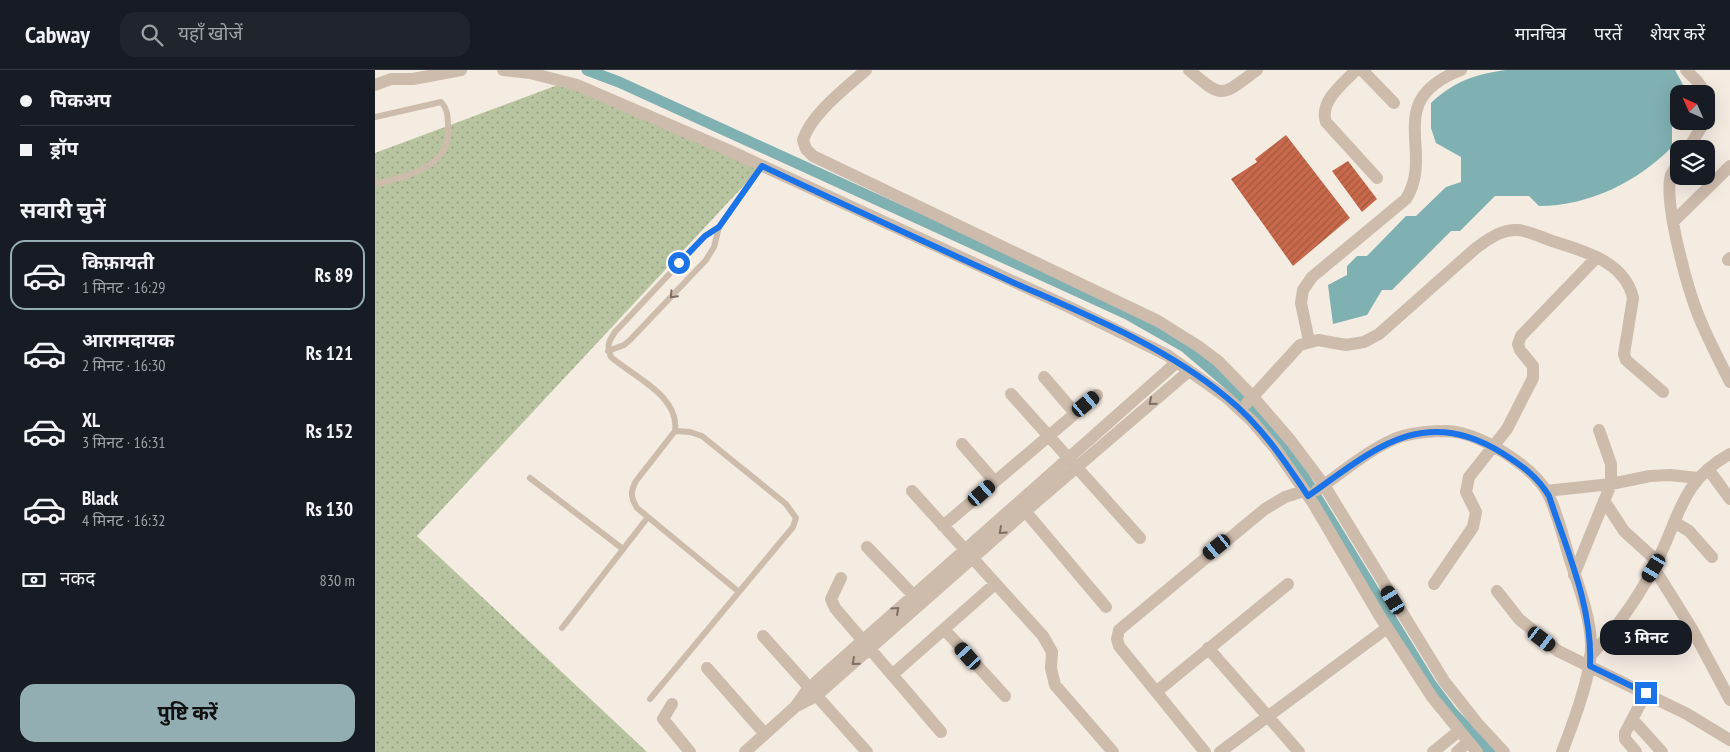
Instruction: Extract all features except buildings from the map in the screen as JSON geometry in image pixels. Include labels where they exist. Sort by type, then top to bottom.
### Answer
[{"type":"street","points":[[375,85],[390,74],[413,79],[461,70]]},
{"type":"street","points":[[503,70],[531,73],[577,85],[762,166],[1069,307],[1177,362],[1227,397],[1247,403],[1291,441],[1313,491],[1387,628],[1432,697],[1477,752]]},
{"type":"street","points":[[1189,70],[1213,90],[1221,92],[1229,90],[1257,70]]},
{"type":"street","points":[[1356,70],[1329,100],[1323,114],[1325,122],[1377,178]]},
{"type":"street","points":[[1362,70],[1394,103]]},
{"type":"street","points":[[1309,341],[1301,303],[1303,290],[1312,277],[1406,198],[1413,187],[1416,175],[1413,128],[1416,110],[1425,95],[1435,84],[1461,70]]},
{"type":"street","points":[[1686,70],[1700,85]]},
{"type":"street","points":[[861,72],[808,128],[804,145],[813,156],[1158,321],[1198,346],[1218,362],[1247,403],[1275,448],[1313,491],[1444,681],[1478,724],[1504,752]]},
{"type":"street","points":[[1674,221],[1730,166]]},
{"type":"street","points":[[1670,185],[1674,221],[1686,278],[1698,314],[1730,382]]},
{"type":"street","points":[[1247,403],[1300,345],[1318,340],[1346,345],[1364,342],[1379,334],[1476,248],[1504,231],[1519,230],[1597,257],[1609,264],[1624,278],[1631,289],[1633,307],[1624,354],[1626,360],[1663,392]]},
{"type":"street","points":[[1434,584],[1473,527],[1476,512],[1466,492],[1469,477],[1507,429],[1533,378],[1533,366],[1520,350],[1518,344],[1521,336],[1597,257]]},
{"type":"street","points":[[1074,462],[1177,362]]},
{"type":"street","points":[[745,752],[1074,462],[1189,371]]},
{"type":"street","points":[[1044,377],[1075,413]]},
{"type":"street","points":[[1011,394],[1074,462],[1140,538]]},
{"type":"street","points":[[943,526],[1097,395]]},
{"type":"street","points":[[1575,575],[1611,484],[1611,464],[1599,430]]},
{"type":"street","points":[[1205,752],[1119,646],[1117,639],[1119,630],[1265,508],[1285,498],[1313,491],[1386,443],[1403,436],[1449,431],[1493,447],[1526,468],[1546,491],[1575,575],[1585,610],[1591,643],[1590,661],[1562,752]]},
{"type":"street","points":[[962,444],[995,482]]},
{"type":"street","points":[[1590,661],[1627,612],[1655,565],[1692,484],[1703,473],[1730,454]]},
{"type":"street","points":[[1546,491],[1611,484],[1650,476],[1703,473],[1730,499]]},
{"type":"street","points":[[912,491],[1043,636],[1052,652],[1051,668],[1055,685],[1110,751]]},
{"type":"street","points":[[1605,502],[1624,531],[1655,565],[1730,700]]},
{"type":"street","points":[[1022,507],[1107,607]]},
{"type":"street","points":[[1674,522],[1689,532],[1712,557]]},
{"type":"street","points":[[867,547],[917,599]]},
{"type":"street","points":[[841,578],[831,600],[835,608],[941,732]]},
{"type":"street","points":[[892,675],[995,584]]},
{"type":"street","points":[[1156,692],[1288,584]]},
{"type":"street","points":[[1497,591],[1519,619],[1558,652],[1590,661],[1730,740]]},
{"type":"street","points":[[1220,752],[1387,628]]},
{"type":"street","points":[[944,629],[1005,696]]},
{"type":"street","points":[[763,636],[867,752]]},
{"type":"street","points":[[1208,648],[1269,715],[1299,752]]},
{"type":"street","points":[[707,668],[765,734]]},
{"type":"street","points":[[1636,752],[1625,739],[1646,693]]},
{"type":"street","points":[[672,704],[663,720],[690,752]]},
{"type":"street","points":[[1633,720],[1662,752]]},
{"type":"street","points":[[1433,752],[1459,731]]},
{"type":"street","points":[[1457,752],[1468,742]]},
{"type":"lane","points":[[375,118],[441,102],[446,109],[449,133],[442,151],[425,168],[413,175],[375,184]]},
{"type":"lane","points":[[608,351],[624,345],[630,340],[706,260],[714,247],[719,227],[762,166]]},
{"type":"lane","points":[[719,227],[705,236],[615,332],[608,342],[608,351],[618,363],[665,399],[674,410],[676,421],[675,431],[631,489],[632,499],[637,508],[739,592]]},
{"type":"lane","points":[[650,699],[793,527],[796,518],[786,504],[702,436],[690,432],[675,431]]},
{"type":"lane","points":[[531,478],[623,549]]},
{"type":"lane","points":[[562,628],[648,517]]},
{"type":"green space","points":[[566,82],[762,166],[417,536],[647,752],[375,752],[375,153]]},
{"type":"water","points":[[1506,70],[1675,70],[1683,85],[1670,85],[1670,130],[1672,130],[1672,140],[1670,140],[1670,149],[1658,160],[1628,181],[1594,197],[1576,202],[1539,206],[1529,196],[1495,196],[1460,231],[1451,231],[1392,290],[1382,290],[1367,315],[1333,324],[1328,285],[1347,275],[1347,266],[1357,256],[1367,256],[1406,216],[1416,216],[1446,187],[1461,182],[1461,157],[1436,143],[1431,128],[1431,103],[1457,84],[1485,74]]},
{"type":"waterway","points":[[587,70],[619,82],[1127,314],[1185,347],[1233,388],[1254,409],[1292,457],[1431,684],[1452,712],[1490,752]]},
{"type":"route","points":[[679,263],[705,236],[719,227],[747,190],[762,166],[1069,307],[1167,355],[1227,397],[1252,421],[1275,448],[1308,496],[1386,443],[1403,436],[1449,431],[1493,447],[1526,468],[1541,483],[1549,496],[1585,610],[1591,643],[1590,666],[1646,693]]}]
